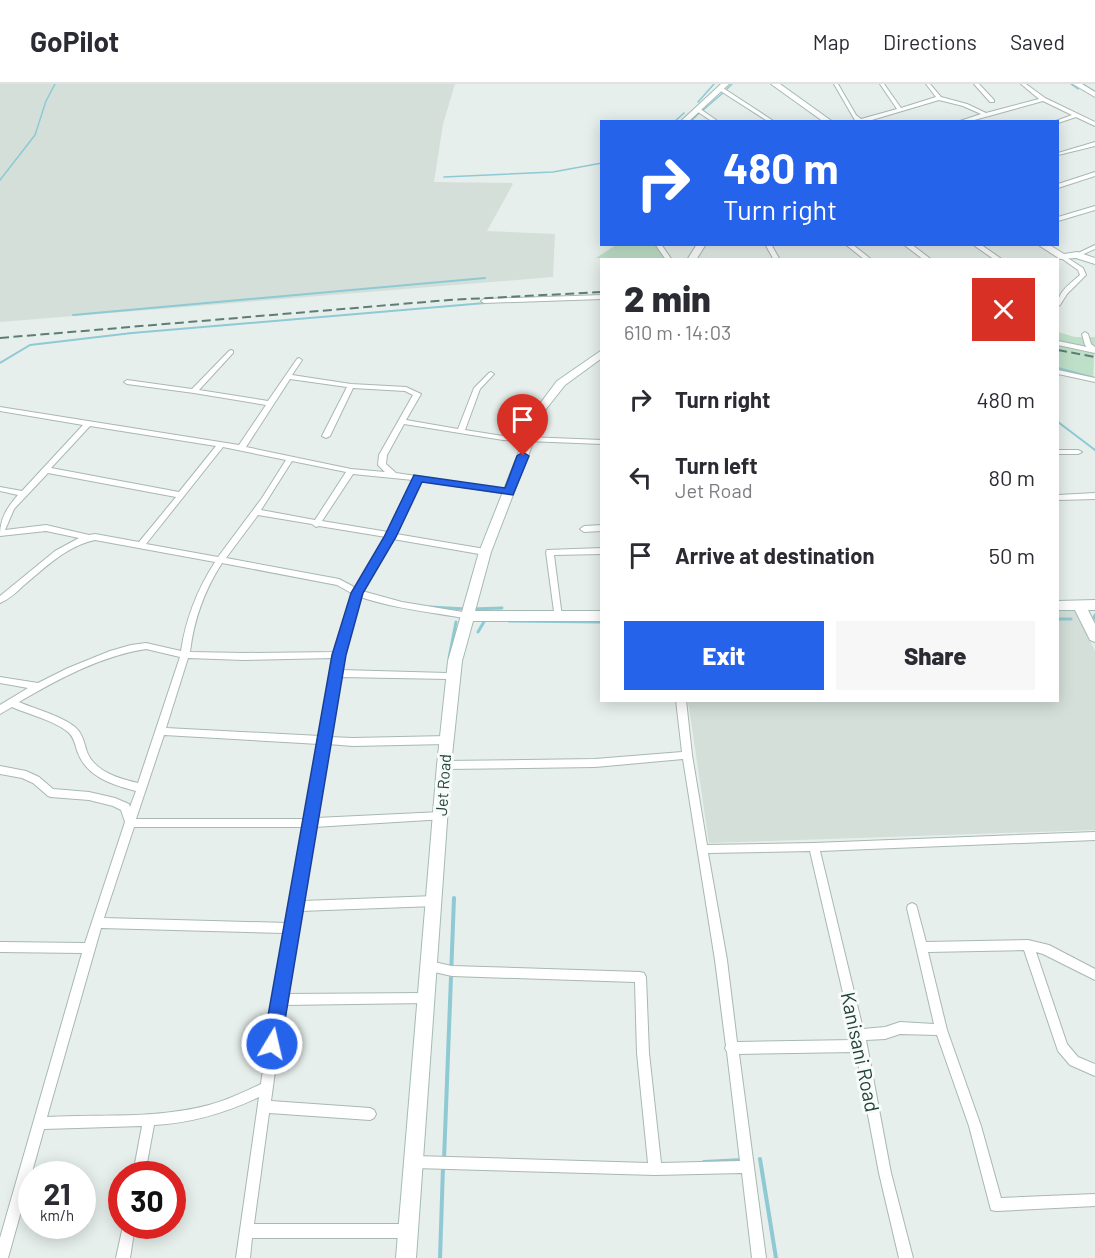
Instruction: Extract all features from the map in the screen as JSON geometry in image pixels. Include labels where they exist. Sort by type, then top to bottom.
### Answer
[{"type":"main road","points":[[775,84],[827,120]]},
{"type":"main road","points":[[1077,84],[1095,95]]},
{"type":"main road","points":[[685,120],[723,86]]},
{"type":"main road","points":[[1044,246],[1063,257],[1077,255],[1095,261]]},
{"type":"main road","name":"Jet Road","points":[[406,1258],[444,765],[455,661],[485,552],[541,409],[561,383],[600,354]]},
{"type":"main road","points":[[1079,605],[1095,637]]},
{"type":"main road","points":[[1059,606],[1095,605]]},
{"type":"main road","points":[[469,616],[600,616]]},
{"type":"street","points":[[836,84],[858,120]]},
{"type":"street","points":[[882,84],[900,109]]},
{"type":"street","points":[[928,84],[939,98]]},
{"type":"street","points":[[976,84],[992,101]]},
{"type":"street","points":[[1023,84],[1043,99],[1095,123]]},
{"type":"street","points":[[723,86],[769,120]]},
{"type":"street","points":[[862,120],[939,98],[964,105],[986,115]]},
{"type":"street","points":[[967,120],[1043,99]]},
{"type":"street","points":[[697,109],[714,120]]},
{"type":"street","points":[[1059,121],[1077,115]]},
{"type":"street","points":[[1059,154],[1095,144]]},
{"type":"street","points":[[1059,186],[1095,174]]},
{"type":"street","points":[[1059,219],[1095,208]]},
{"type":"street","points":[[851,246],[866,258]]},
{"type":"street","points":[[909,246],[926,258]]},
{"type":"street","points":[[978,246],[997,258]]},
{"type":"street","points":[[1077,255],[1095,247]]},
{"type":"street","points":[[1059,299],[1083,275],[1081,269],[1063,257]]},
{"type":"street","points":[[484,301],[600,297]]},
{"type":"street","points":[[1085,334],[1088,345],[1095,351]]},
{"type":"street","points":[[1059,343],[1095,351]]},
{"type":"street","points":[[194,390],[231,352]]},
{"type":"street","points":[[241,448],[299,360]]},
{"type":"street","points":[[1059,372],[1095,380]]},
{"type":"street","points":[[461,431],[477,388],[492,374]]},
{"type":"street","points":[[289,376],[351,386],[406,389],[415,392],[417,394],[382,459],[382,465],[395,476]]},
{"type":"street","points":[[127,382],[194,390],[271,404]]},
{"type":"street","points":[[326,436],[351,386]]},
{"type":"street","points":[[0,409],[241,448],[351,471],[418,478],[509,492]]},
{"type":"street","points":[[402,422],[529,440],[600,442]]},
{"type":"street","points":[[88,423],[11,508],[0,532],[46,528],[86,537],[104,538],[339,582],[351,587],[357,593],[378,600],[469,616]]},
{"type":"street","points":[[141,545],[220,445]]},
{"type":"street","points":[[1059,452],[1078,452]]},
{"type":"street","points":[[1,1258],[3,1239],[41,1123],[89,948],[185,655],[188,627],[194,607],[219,559],[256,512],[290,459]]},
{"type":"street","points":[[47,470],[181,495]]},
{"type":"street","points":[[316,524],[351,471]]},
{"type":"street","points":[[243,1258],[279,1000],[339,655],[357,593],[390,537],[418,478]]},
{"type":"street","points":[[0,489],[23,494]]},
{"type":"street","points":[[1059,498],[1095,496]]},
{"type":"street","points":[[256,512],[485,552]]},
{"type":"street","points":[[584,529],[600,528]]},
{"type":"street","points":[[0,600],[70,544],[86,537]]},
{"type":"street","points":[[558,617],[550,552],[600,551]]},
{"type":"street","points":[[0,710],[36,686],[110,654],[147,646],[185,655],[339,655]]},
{"type":"street","points":[[336,673],[448,676],[454,673]]},
{"type":"street","points":[[0,680],[36,686]]},
{"type":"street","points":[[11,702],[71,729],[81,740],[85,758],[106,777],[142,788]]},
{"type":"street","points":[[681,702],[687,755],[704,849],[759,1258]]},
{"type":"street","points":[[160,731],[325,741],[447,740]]},
{"type":"street","points":[[444,765],[595,763],[687,755]]},
{"type":"street","points":[[0,770],[23,774],[36,780],[51,793],[89,796],[115,802],[124,807],[131,824]]},
{"type":"street","points":[[131,824],[311,823],[441,816]]},
{"type":"street","points":[[704,849],[1095,836]]},
{"type":"street","name":"Kanisani Road","points":[[814,847],[861,1046],[885,1173],[906,1258]]},
{"type":"street","points":[[296,906],[435,901]]},
{"type":"street","points":[[912,908],[941,1030],[975,1126],[996,1205],[1095,1200]]},
{"type":"street","points":[[97,923],[291,928]]},
{"type":"street","points":[[922,947],[1028,945],[1045,949],[1095,975]]},
{"type":"street","points":[[1028,945],[1062,1047],[1074,1061],[1095,1070]]},
{"type":"street","points":[[0,947],[89,948]]},
{"type":"street","points":[[429,966],[452,971],[640,977],[643,1053],[655,1169]]},
{"type":"street","points":[[279,1000],[427,998]]},
{"type":"street","points":[[731,1048],[861,1046],[860,1035],[864,1033],[885,1034],[900,1028],[941,1030]]},
{"type":"street","points":[[41,1123],[149,1119],[201,1113],[224,1107],[266,1088]]},
{"type":"street","points":[[265,1107],[370,1114]]},
{"type":"street","points":[[141,1161],[149,1119]]},
{"type":"street","points":[[415,1162],[655,1169],[747,1167]]},
{"type":"street","points":[[248,1231],[408,1231]]},
{"type":"street","points":[[123,1258],[127,1239]]},
{"type":"shaded area","points":[[0,84],[455,84],[443,124],[434,182],[512,183],[487,231],[555,234],[553,277],[0,322]]},
{"type":"shaded area","points":[[1075,610],[1095,651],[1095,830],[709,843],[688,702],[1059,702],[1059,611]]},
{"type":"green space","points":[[614,246],[657,246],[664,258],[600,258],[596,258]]},
{"type":"green space","points":[[1059,332],[1075,337],[1095,337],[1093,382],[1059,374]]},
{"type":"waterway","points":[[0,180],[35,135],[46,101],[55,84]]},
{"type":"waterway","points":[[698,102],[714,84]]},
{"type":"waterway","points":[[727,89],[732,84]]},
{"type":"waterway","points":[[1071,84],[1078,89]]},
{"type":"waterway","points":[[1083,84],[1095,92]]},
{"type":"waterway","points":[[702,111],[724,92]]},
{"type":"waterway","points":[[676,120],[684,113]]},
{"type":"waterway","points":[[692,120],[699,113]]},
{"type":"waterway","points":[[444,177],[553,172],[600,163]]},
{"type":"waterway","points":[[73,315],[485,278]]},
{"type":"waterway","points":[[0,363],[30,345],[132,333],[485,303]]},
{"type":"waterway","points":[[1059,368],[1095,378]]},
{"type":"waterway","points":[[1059,423],[1095,450]]},
{"type":"waterway","points":[[430,607],[466,609]]},
{"type":"waterway","points":[[472,609],[502,608]]},
{"type":"waterway","points":[[1092,622],[1095,615]]},
{"type":"waterway","points":[[1059,619],[1071,619]]},
{"type":"waterway","points":[[478,632],[485,620],[488,620]]},
{"type":"waterway","points":[[509,621],[600,622]]},
{"type":"waterway","points":[[449,658],[456,622]]},
{"type":"waterway","points":[[444,1160],[454,898]]},
{"type":"waterway","points":[[760,1159],[776,1258]]},
{"type":"waterway","points":[[704,1162],[742,1160]]},
{"type":"waterway","points":[[440,1258],[443,1167]]},
{"type":"railway","points":[[0,338],[449,300],[600,292]]},
{"type":"railway","points":[[1059,350],[1095,357]]},
{"type":"route","points":[[272,1044],[339,655],[357,593],[390,537],[418,478],[509,492],[523,456]]}]
